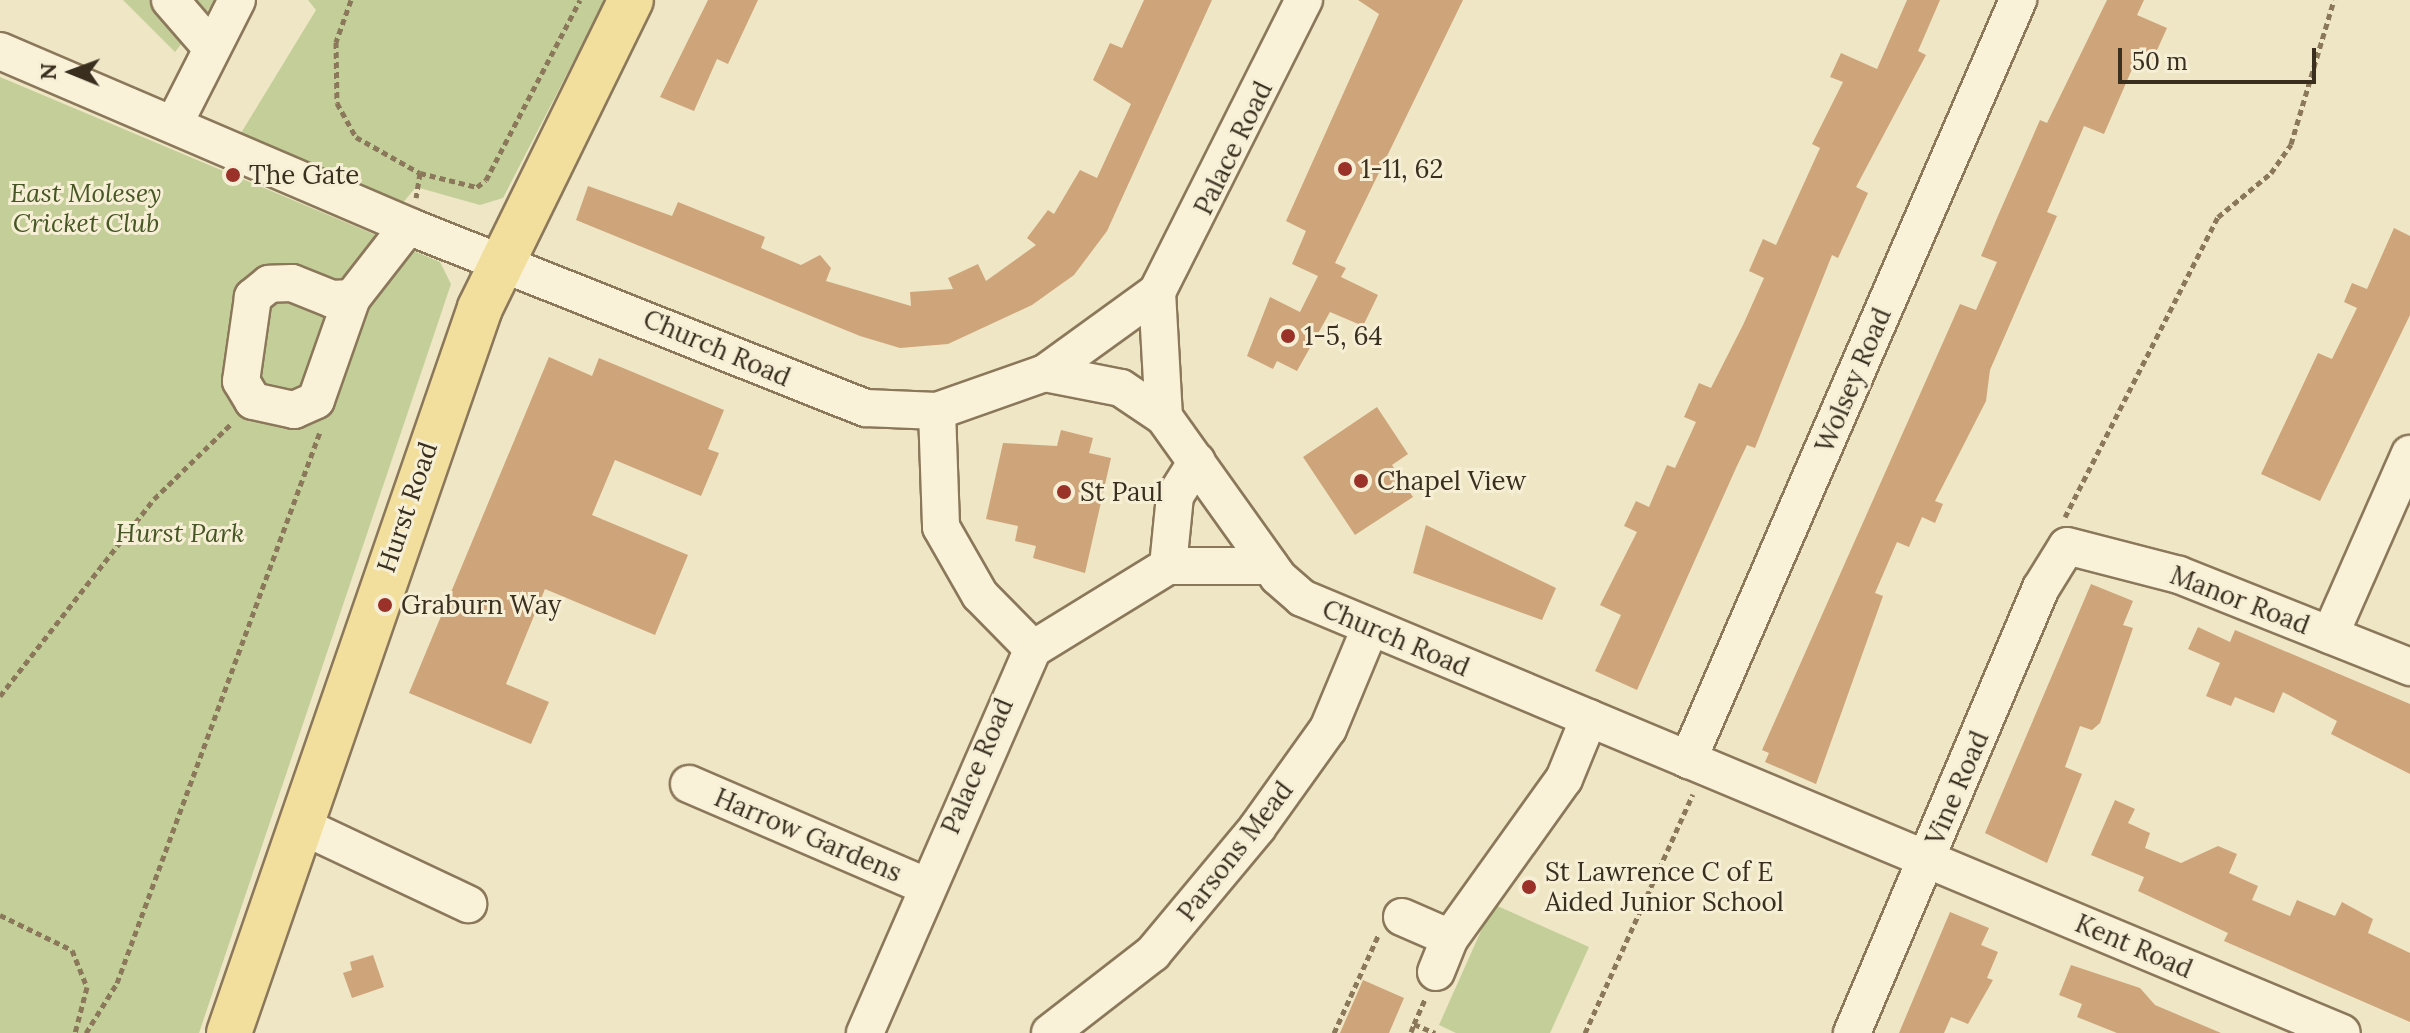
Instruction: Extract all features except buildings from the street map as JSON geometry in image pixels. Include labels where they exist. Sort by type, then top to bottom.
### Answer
[{"type":"main road","name":"Hurst Road","points":[[229,1033],[426,453],[501,261],[631,0]]},
{"type":"street","points":[[174,124],[209,45],[237,0]]},
{"type":"street","name":"Palace Road","points":[[1045,373],[1157,292],[1304,0]]},
{"type":"street","name":"Wolsey Road","points":[[1697,764],[2018,0]]},
{"type":"street","points":[[168,1],[209,45]]},
{"type":"street","points":[[0,51],[408,226],[501,261]]},
{"type":"street","points":[[352,298],[332,299],[292,283],[269,284],[253,297],[241,381],[253,401],[294,410],[316,400],[352,298],[408,226]]},
{"type":"street","name":"Church Road","points":[[501,261],[866,408],[937,411],[1045,373],[1121,388],[1164,417],[1270,566],[1302,598],[1926,860]]},
{"type":"street","name":"Palace Road","points":[[1157,292],[1164,417]]},
{"type":"street","points":[[937,411],[941,527],[980,595],[1033,649],[1168,566],[1270,566]]},
{"type":"street","points":[[2330,635],[2410,454]]},
{"type":"street","points":[[1168,566],[1175,496],[1197,461]]},
{"type":"street","name":"Manor Road","points":[[2067,546],[2179,575],[2410,667]]},
{"type":"street","name":"Vine Road","points":[[1852,1033],[2051,567],[2067,546]]},
{"type":"street","name":"Parsons Mead","points":[[1050,1033],[1153,953],[1257,828],[1328,729],[1370,628]]},
{"type":"street","name":"Palace Road","points":[[865,1033],[926,886],[1033,649]]},
{"type":"street","points":[[1436,972],[1450,938],[1564,779],[1589,718]]},
{"type":"street","name":"Harrow Gardens","points":[[689,784],[926,886]]},
{"type":"street","points":[[300,825],[468,904]]},
{"type":"street","name":"Kent Road","points":[[1926,860],[2342,1033]]},
{"type":"street","points":[[1402,917],[1450,938]]},
{"type":"path","points":[[351,0],[336,42],[343,120],[356,137],[420,173],[477,187],[486,180],[580,0]]},
{"type":"path","points":[[2067,546],[2068,510],[2218,217],[2271,173],[2291,144],[2334,0]]},
{"type":"path","points":[[408,226],[420,173]]},
{"type":"path","points":[[86,1033],[117,983],[321,438],[316,400]]},
{"type":"path","points":[[0,696],[154,499],[253,401]]},
{"type":"path","points":[[1585,1033],[1697,764]]},
{"type":"path","points":[[1334,1033],[1389,912],[1402,917]]},
{"type":"path","points":[[0,915],[72,950],[87,987],[75,1033]]},
{"type":"path","points":[[1411,1032],[1414,1024],[1435,1033]]},
{"type":"green space","points":[[123,0],[216,0],[175,52]]},
{"type":"green space","points":[[308,0],[605,0],[503,198],[480,205],[416,187],[401,205],[241,133],[316,10]]},
{"type":"green space","name":"Hurst Park","points":[[0,77],[440,262],[451,284],[199,1033],[0,1033]]},
{"type":"green space","points":[[1493,904],[1589,947],[1550,1033],[1456,1033],[1439,1025]]},
{"type":"place","name":"1-11, 62","points":[[1345,169]]},
{"type":"place","name":"The Gate","points":[[233,175]]},
{"type":"place","name":"1-5, 64","points":[[1288,336]]},
{"type":"place","name":"Chapel View","points":[[1361,481]]},
{"type":"place","name":"St Paul","points":[[1064,492]]},
{"type":"place","name":"Graburn Way","points":[[385,605]]},
{"type":"place","name":"St Lawrence C of E Aided Junior School","points":[[1529,887]]},
{"type":"park label","name":"East Molesey Cricket Club","points":[[86,208]]}]
